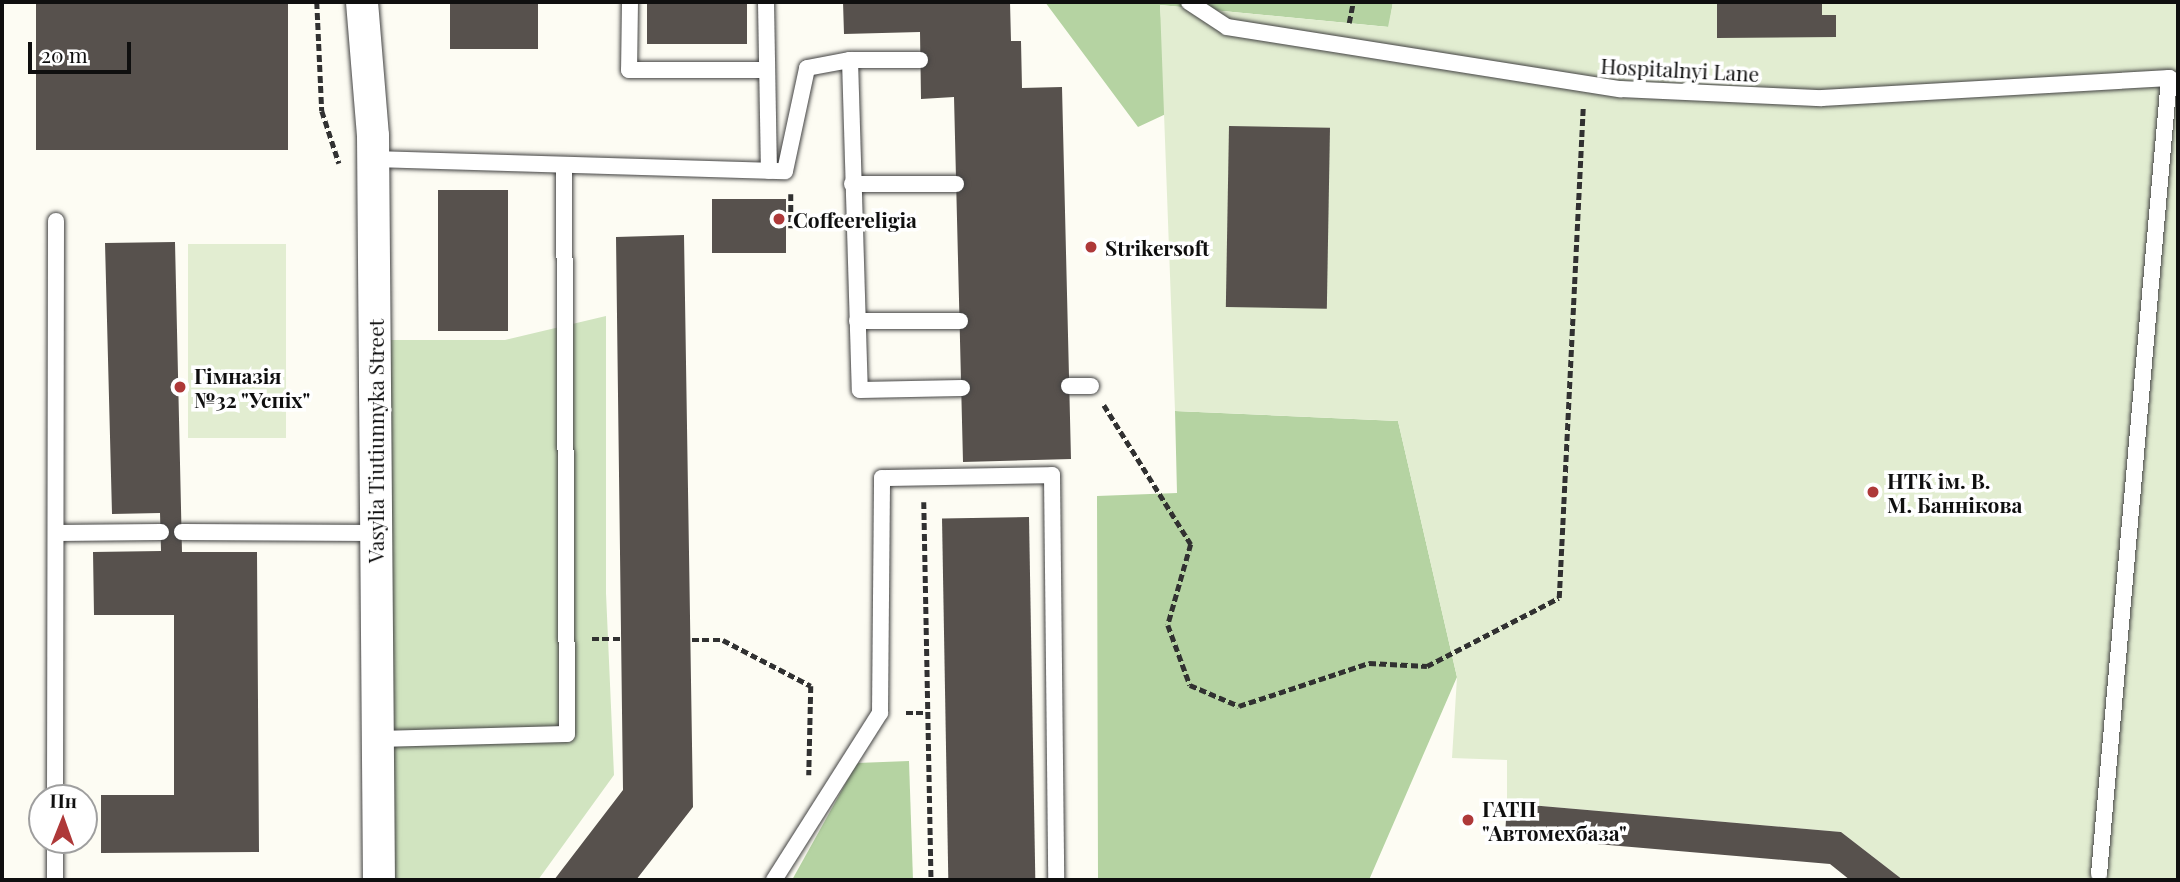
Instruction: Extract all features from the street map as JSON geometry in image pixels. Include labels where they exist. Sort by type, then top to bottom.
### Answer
[{"type":"street","name":"Vasylia Tiutiunnyka Street","points":[[362,2],[373,159],[379,880]]},
{"type":"lane","points":[[631,2],[629,70],[767,71]]},
{"type":"lane","points":[[766,2],[769,171]]},
{"type":"lane","name":"Hospitalnyi Lane","points":[[1189,2],[1227,27],[1584,84],[1822,97],[2173,80]]},
{"type":"lane","points":[[373,159],[785,171],[807,68],[850,60],[920,60]]},
{"type":"lane","points":[[850,60],[860,390],[962,388]]},
{"type":"lane","points":[[2099,874],[2173,80]]},
{"type":"lane","points":[[377,740],[567,734],[564,166]]},
{"type":"lane","points":[[852,184],[956,184]]},
{"type":"lane","points":[[55,784],[56,220]]},
{"type":"lane","points":[[857,321],[960,321]]},
{"type":"lane","points":[[1069,386],[1091,386]]},
{"type":"lane","points":[[774,880],[880,713],[882,478],[1052,475],[1056,880]]},
{"type":"lane","points":[[56,533],[161,532]]},
{"type":"lane","points":[[182,532],[375,533]]},
{"type":"lane","points":[[55,854],[55,880]]},
{"type":"path","points":[[1091,386],[1191,544],[1168,625],[1190,685],[1239,706],[1368,663],[1427,666],[1559,598],[1584,84]]},
{"type":"path","points":[[924,477],[930,880]]},
{"type":"path","points":[[608,639],[623,639]]},
{"type":"path","points":[[692,639],[723,640],[811,686],[808,780]]},
{"type":"green space","points":[[1045,2],[1393,2],[1389,27],[1160,5],[1168,113],[1138,127]]},
{"type":"green space","points":[[1393,2],[2178,2],[2178,880],[1903,880],[1841,832],[1507,803],[1507,760],[1452,758],[1457,677],[1398,421],[1175,411],[1160,5],[1388,27]]},
{"type":"green space","points":[[188,244],[286,244],[286,438],[188,438]]},
{"type":"green space","points":[[606,316],[606,593],[614,775],[538,880],[390,880],[391,340],[505,340]]},
{"type":"green space","points":[[1175,411],[1398,421],[1457,677],[1369,880],[1098,880],[1097,496],[1177,493]]},
{"type":"green space","points":[[909,761],[913,880],[792,880],[857,763]]},
{"type":"building","points":[[36,2],[288,2],[288,150],[36,150]]},
{"type":"building","points":[[450,2],[538,2],[538,49],[450,49]]},
{"type":"building","points":[[647,2],[747,2],[747,44],[647,44]]},
{"type":"building","points":[[843,2],[1010,2],[1011,41],[1021,41],[1022,88],[1062,87],[1071,459],[963,462],[954,97],[921,99],[920,32],[844,34]]},
{"type":"building","points":[[1717,2],[1822,2],[1822,15],[1836,15],[1836,37],[1717,38]]},
{"type":"building","points":[[1229,126],[1330,128],[1327,309],[1226,307]]},
{"type":"building","points":[[438,190],[508,190],[508,331],[438,331]]},
{"type":"building","points":[[712,199],[786,199],[786,253],[712,253]]},
{"type":"building","points":[[684,235],[693,807],[636,880],[554,880],[623,790],[616,237]]},
{"type":"building","points":[[175,242],[182,552],[257,552],[259,852],[101,853],[101,795],[174,795],[174,615],[94,615],[93,552],[161,551],[160,513],[112,514],[105,243]]},
{"type":"building","points":[[1029,517],[1035,880],[948,880],[942,519]]},
{"type":"building","points":[[1507,803],[1841,832],[1903,880],[1850,880],[1830,864],[1505,836]]},
{"type":"place","name":"Coffeereligia","points":[[779,219]]},
{"type":"place","name":"Strikersoft","points":[[1091,247]]},
{"type":"place","name":"Гімназія №32 \"Успіх\"","points":[[180,387]]},
{"type":"place","name":"НТК ім. В. М. Баннікова","points":[[1873,492]]},
{"type":"place","name":"ГАТП \"Автомехбаза\"","points":[[1468,820]]}]
